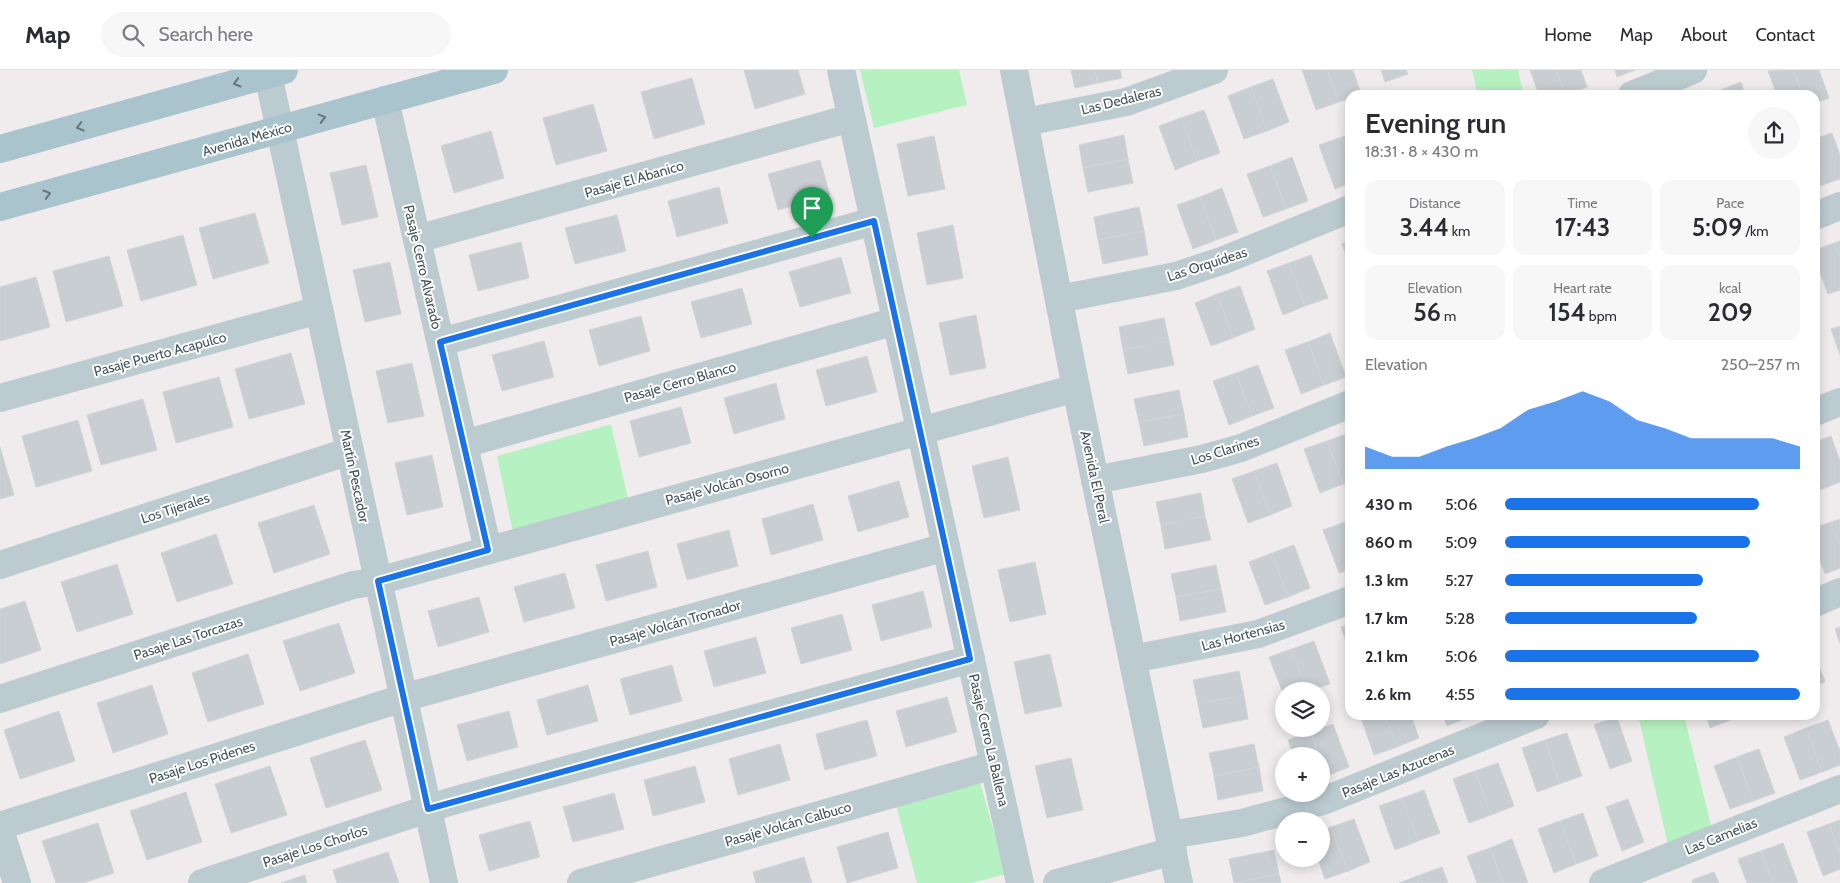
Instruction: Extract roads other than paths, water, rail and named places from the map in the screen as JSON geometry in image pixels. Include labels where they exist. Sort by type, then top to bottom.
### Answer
[{"type":"main road","name":"Avenida México","points":[[0,207],[494,70]]},
{"type":"main road","points":[[0,149],[273,71]]},
{"type":"street","name":"Pasaje Cerro La Ballena","points":[[841,70],[1020,883]]},
{"type":"street","name":"Avenida El Peral","points":[[1014,70],[1076,388],[1179,883]]},
{"type":"street","name":"Las Dedaleras","points":[[1025,122],[1126,102],[1214,70]]},
{"type":"street","points":[[1644,90],[1693,70]]},
{"type":"street","name":"Martín Pescador","points":[[273,71],[280,130],[444,883]]},
{"type":"street","name":"Pasaje Cerro Alvarado","points":[[386,100],[488,550]]},
{"type":"street","name":"Pasaje El Abanico","points":[[417,239],[851,118]]},
{"type":"street","points":[[1820,214],[1840,206]]},
{"type":"street","name":"Las Orquídeas","points":[[1059,299],[1176,276],[1224,260],[1345,211]]},
{"type":"street","points":[[440,342],[874,221]]},
{"type":"street","name":"Pasaje Puerto Acapulco","points":[[0,398],[319,310]]},
{"type":"street","name":"Pasaje Cerro Blanco","points":[[464,444],[896,321]]},
{"type":"street","name":"Pasaje Volcán Osorno","points":[[378,581],[1076,388]]},
{"type":"street","points":[[1820,410],[1840,402]]},
{"type":"street","name":"Los Clarines","points":[[1095,480],[1193,461],[1242,448],[1345,406]]},
{"type":"street","name":"Los Tijerales","points":[[0,565],[350,451]]},
{"type":"street","name":"Pasaje Volcán Tronador","points":[[403,698],[946,547]]},
{"type":"street","name":"Pasaje Las Torcazas","points":[[0,699],[333,591],[378,581]]},
{"type":"street","points":[[1820,600],[1840,592]]},
{"type":"street","name":"Las Hortensias","points":[[1133,659],[1258,634],[1345,602]]},
{"type":"street","name":"Pasaje Los Chorlos","points":[[202,883],[428,809],[970,659]]},
{"type":"street","name":"Pasaje Los Pidenes","points":[[0,826],[403,698]]},
{"type":"street","name":"Pasaje Las Azucenas","points":[[1057,883],[1171,843],[1323,801],[1524,720]]},
{"type":"street","name":"Pasaje Volcán Calbuco","points":[[581,883],[994,765]]},
{"type":"street","name":"Las Camelias","points":[[1603,883],[1840,789]]},
{"type":"street","points":[[0,830],[17,883]]}]
